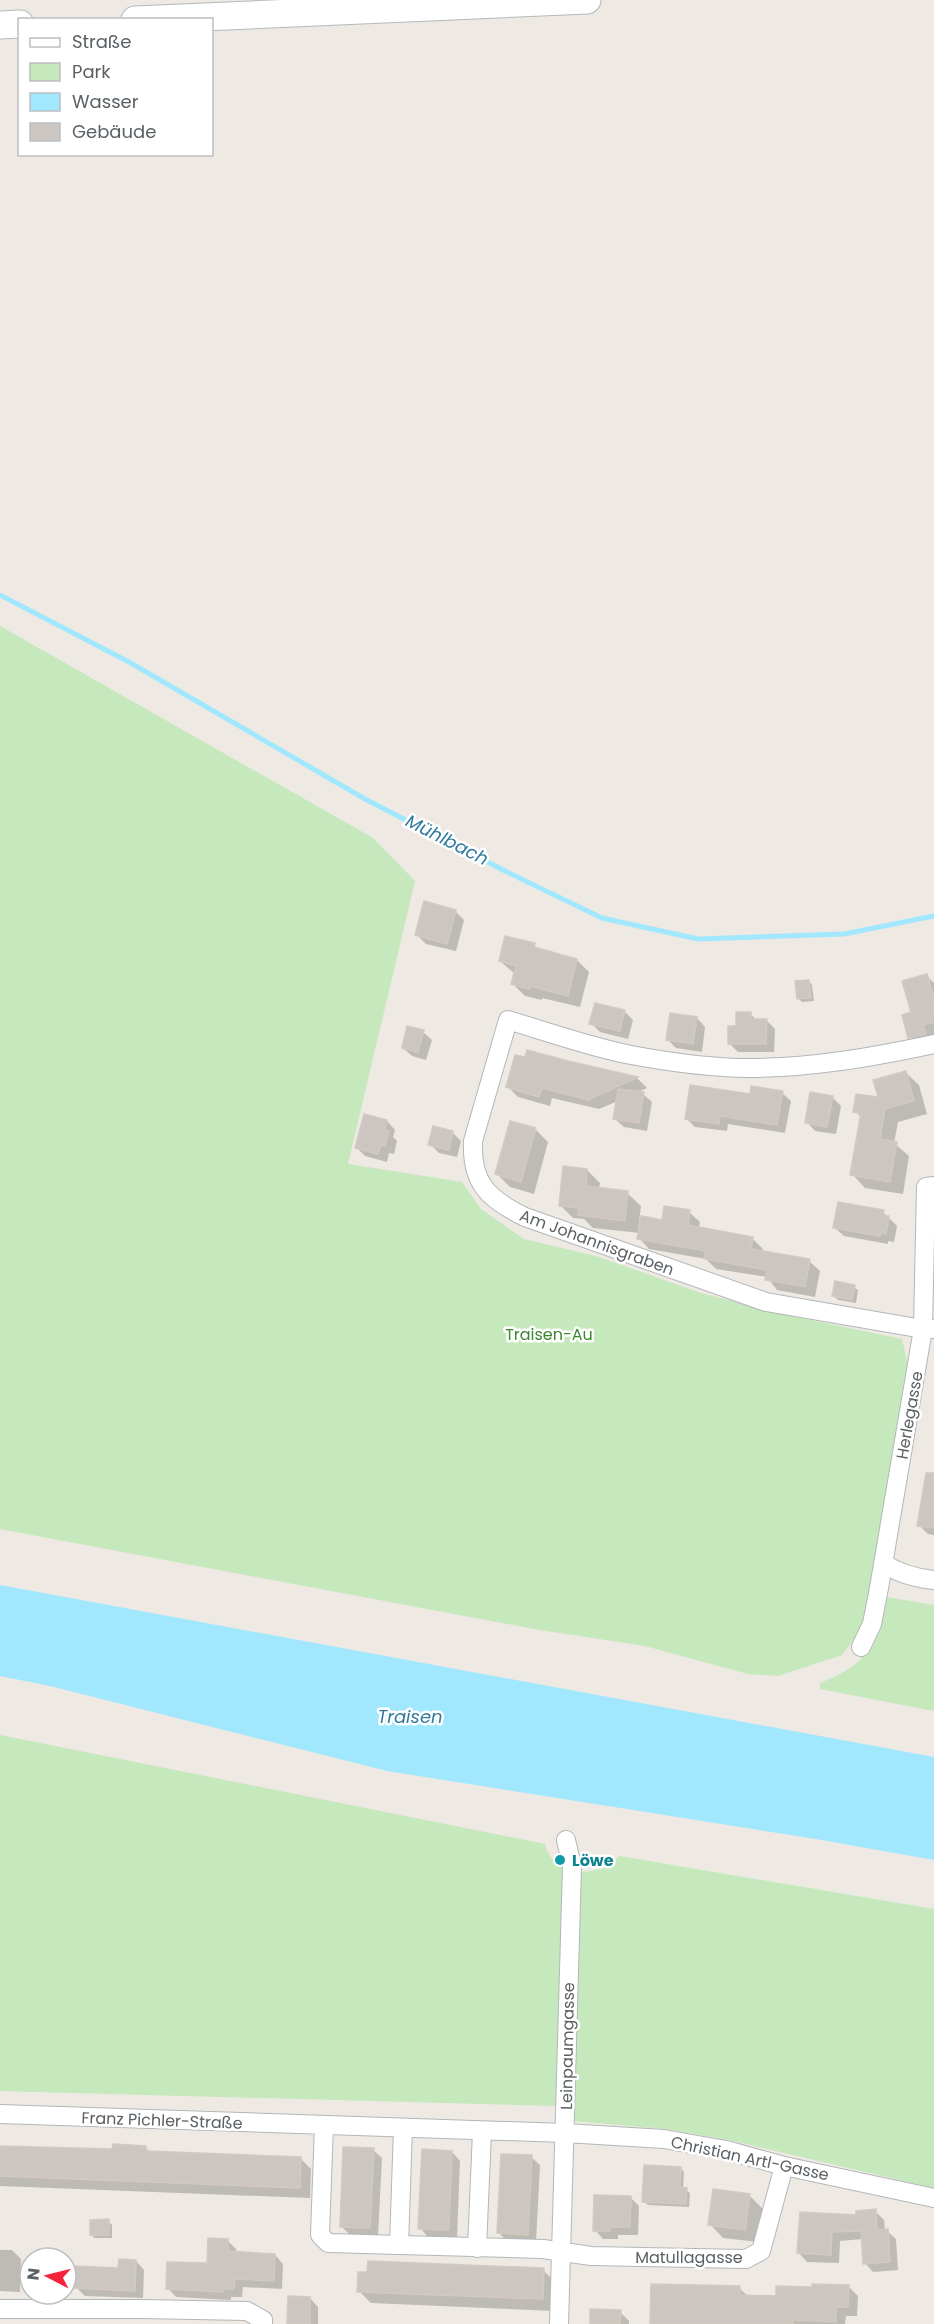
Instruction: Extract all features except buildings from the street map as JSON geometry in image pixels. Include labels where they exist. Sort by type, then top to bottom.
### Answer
[{"type":"main road","points":[[163,18],[344,5],[587,0]]},
{"type":"main road","points":[[0,25],[18,24]]},
{"type":"street","name":"Am Johannisgraben","points":[[929,1329],[766,1302],[525,1216],[507,1208],[485,1189],[472,1161],[473,1141],[508,1020],[629,1054],[686,1063],[748,1068],[867,1058],[934,1044]]},
{"type":"street","name":"Herlegasse","points":[[861,1647],[872,1624],[929,1329],[926,1187],[934,1186]]},
{"type":"street","points":[[884,1563],[896,1572],[915,1578],[934,1580]]},
{"type":"street","name":"Leinpaumgasse","points":[[559,2324],[572,1866],[566,1840]]},
{"type":"street","name":"Franz Pichler-Straße","points":[[0,2114],[565,2133]]},
{"type":"street","points":[[324,2125],[320,2235],[328,2243],[543,2249],[562,2252]]},
{"type":"street","points":[[399,2245],[403,2128]]},
{"type":"street","points":[[477,2248],[482,2132]]},
{"type":"street","name":"Christian Artl-Gasse","points":[[565,2133],[663,2139],[726,2150],[784,2166],[934,2198]]},
{"type":"street","name":"Matullagasse","points":[[562,2252],[591,2256],[746,2259],[761,2251],[784,2166]]},
{"type":"street","points":[[0,2309],[246,2311],[263,2320],[262,2324]]},
{"type":"green space","name":"Traisen-Au","points":[[0,626],[373,838],[415,881],[348,1164],[462,1182],[481,1209],[524,1239],[596,1256],[701,1293],[796,1317],[902,1339],[908,1365],[874,1595],[860,1632],[842,1655],[778,1676],[748,1674],[645,1646],[540,1630],[0,1529]]},
{"type":"green space","points":[[886,1597],[934,1605],[934,1711],[820,1689],[820,1683],[851,1668],[867,1650],[877,1628]]},
{"type":"green space","points":[[0,1735],[545,1844],[549,1855],[566,1869],[589,1871],[600,1869],[619,1856],[934,1909],[934,2188],[729,2140],[667,2129],[573,2121],[558,2106],[0,2091]]},
{"type":"water","name":"Traisen","points":[[0,1585],[934,1757],[934,1860],[387,1771],[50,1686],[0,1676]]},
{"type":"waterway","name":"Mühlbach","points":[[0,595],[129,662],[365,799],[602,918],[698,939],[844,934],[934,916]]},
{"type":"place","name":"Löwe","points":[[560,1860]]}]
